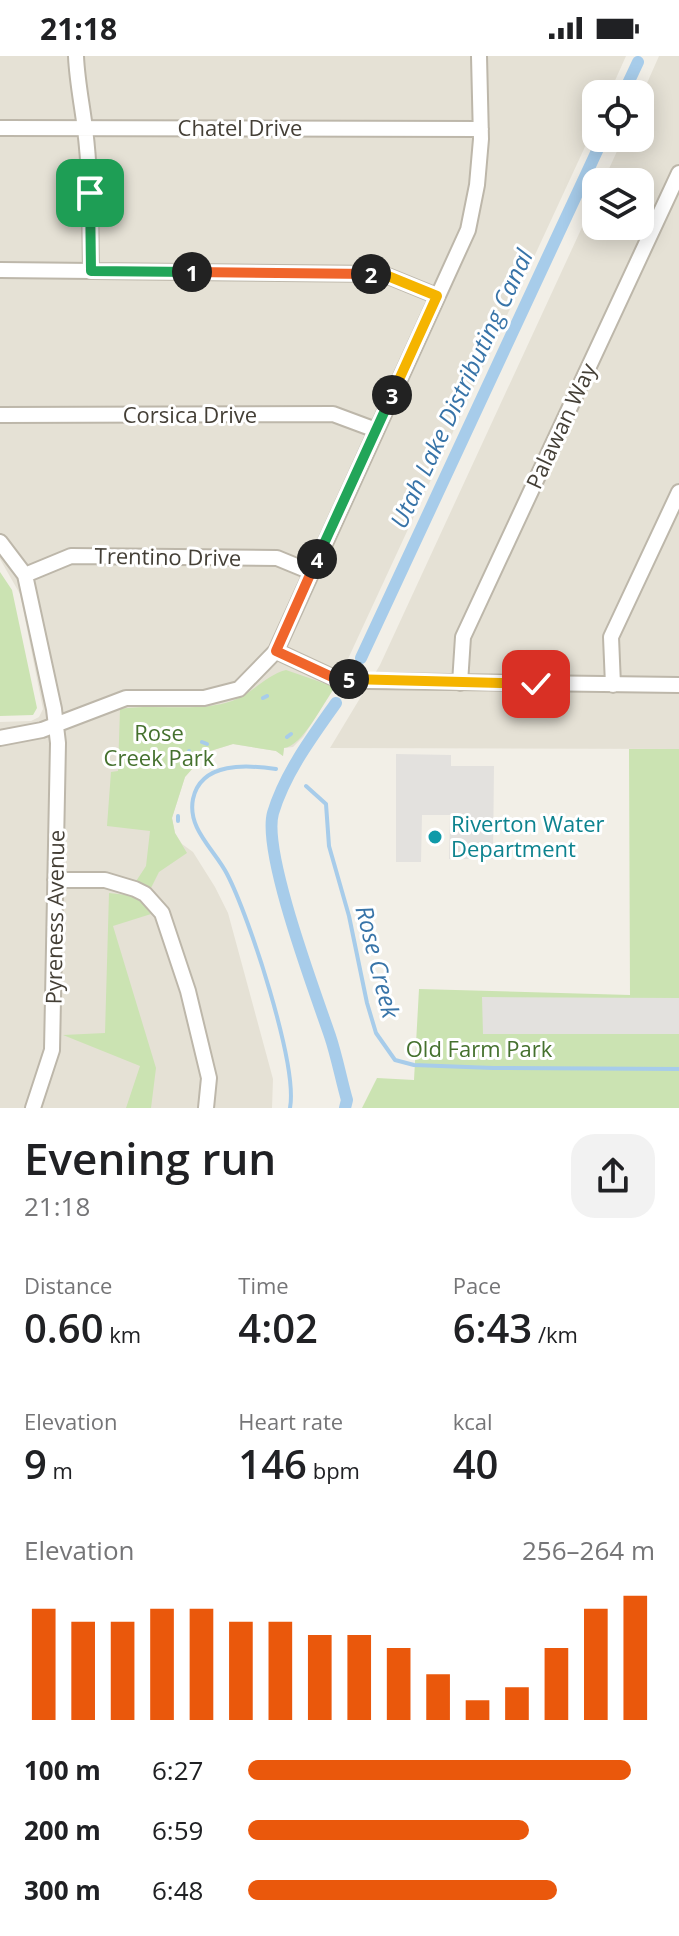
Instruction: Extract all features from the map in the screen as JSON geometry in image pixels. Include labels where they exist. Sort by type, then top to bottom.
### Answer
[{"type":"street","points":[[76,56],[90,193],[91,271]]},
{"type":"street","points":[[0,738],[57,724],[126,698],[204,698],[239,689],[276,651],[468,230],[477,185],[481,129],[479,56]]},
{"type":"street","name":"Chatel Drive","points":[[0,128],[481,129]]},
{"type":"street","name":"Palawan Way","points":[[460,683],[463,637],[679,173]]},
{"type":"street","points":[[0,270],[383,274],[437,296]]},
{"type":"street","name":"Corsica Drive","points":[[0,415],[333,414],[376,430]]},
{"type":"street","points":[[613,685],[611,637],[679,492]]},
{"type":"street","points":[[0,542],[25,575]]},
{"type":"street","name":"Trentino Drive","points":[[25,575],[71,556],[277,558],[311,572]]},
{"type":"street","name":"Pyreness Avenue","points":[[25,575],[57,724],[52,1050],[33,1108]]},
{"type":"street","points":[[276,651],[332,677],[369,681],[679,685]]},
{"type":"street","points":[[55,880],[105,880],[135,889],[145,894],[162,913],[188,991],[209,1078],[206,1108]]},
{"type":"shaded area","points":[[0,56],[626,56],[615,80],[582,80],[583,152],[335,687],[303,737],[293,747],[284,748],[283,756],[276,751],[233,744],[207,752],[185,777],[172,818],[175,833],[182,844],[193,852],[228,913],[273,1079],[272,1108],[0,1108],[0,722],[31,721],[39,717],[43,709],[20,594],[0,559]]},
{"type":"shaded area","points":[[659,56],[679,56],[679,749],[330,748],[380,665],[582,227],[582,240],[654,240],[654,168],[609,168],[617,152],[654,152],[654,80],[648,80]]},
{"type":"shaded area","points":[[396,754],[451,755],[451,766],[494,766],[493,859],[449,859],[450,815],[422,815],[421,862],[396,862]]},
{"type":"shaded area","points":[[482,997],[679,998],[679,1034],[483,1034]]},
{"type":"green space","points":[[0,572],[12,590],[37,708],[33,715],[0,716]]},
{"type":"green space","name":"Rose Creek Park","points":[[286,670],[335,687],[305,732],[284,748],[283,756],[276,751],[233,744],[207,752],[185,777],[172,818],[175,833],[187,853],[159,872],[143,904],[151,914],[113,926],[156,1068],[151,1108],[126,1108],[140,1066],[63,1035],[105,1033],[109,893],[127,895],[146,866],[150,831],[107,826],[111,772],[118,771],[120,709],[219,705],[239,698]]},
{"type":"green space","name":"Old Farm Park","points":[[629,749],[679,749],[679,1108],[362,1108],[377,1078],[414,1080],[419,989],[630,995]]},
{"type":"waterway","name":"Utah Lake Distributing Canal","points":[[630,80],[638,62]]},
{"type":"waterway","name":"Utah Lake Distributing Canal","points":[[361,658],[596,152]]},
{"type":"waterway","points":[[263,698],[267,696]]},
{"type":"waterway","name":"Utah Lake Distributing Canal","points":[[336,703],[300,756],[278,798],[272,832],[282,889],[335,1052],[347,1100],[345,1108]]},
{"type":"waterway","points":[[287,737],[291,734]]},
{"type":"waterway","points":[[202,742],[207,744]]},
{"type":"waterway","points":[[189,751],[189,756]]},
{"type":"waterway","name":"Rose Creek","points":[[276,769],[240,767],[215,772],[198,787],[192,810],[198,830],[227,874],[259,955],[287,1059],[290,1108]]},
{"type":"waterway","name":"Rose Creek","points":[[306,786],[326,804],[329,846],[349,916],[367,1003],[376,1033],[395,1060],[414,1065],[493,1068],[679,1069]]},
{"type":"waterway","points":[[178,816],[178,821]]},
{"type":"place","name":"Riverton Water Department","points":[[435,837]]},
{"type":"route","points":[[90,193],[91,271],[383,274],[437,296],[276,651],[332,677],[362,681],[536,684]]}]
